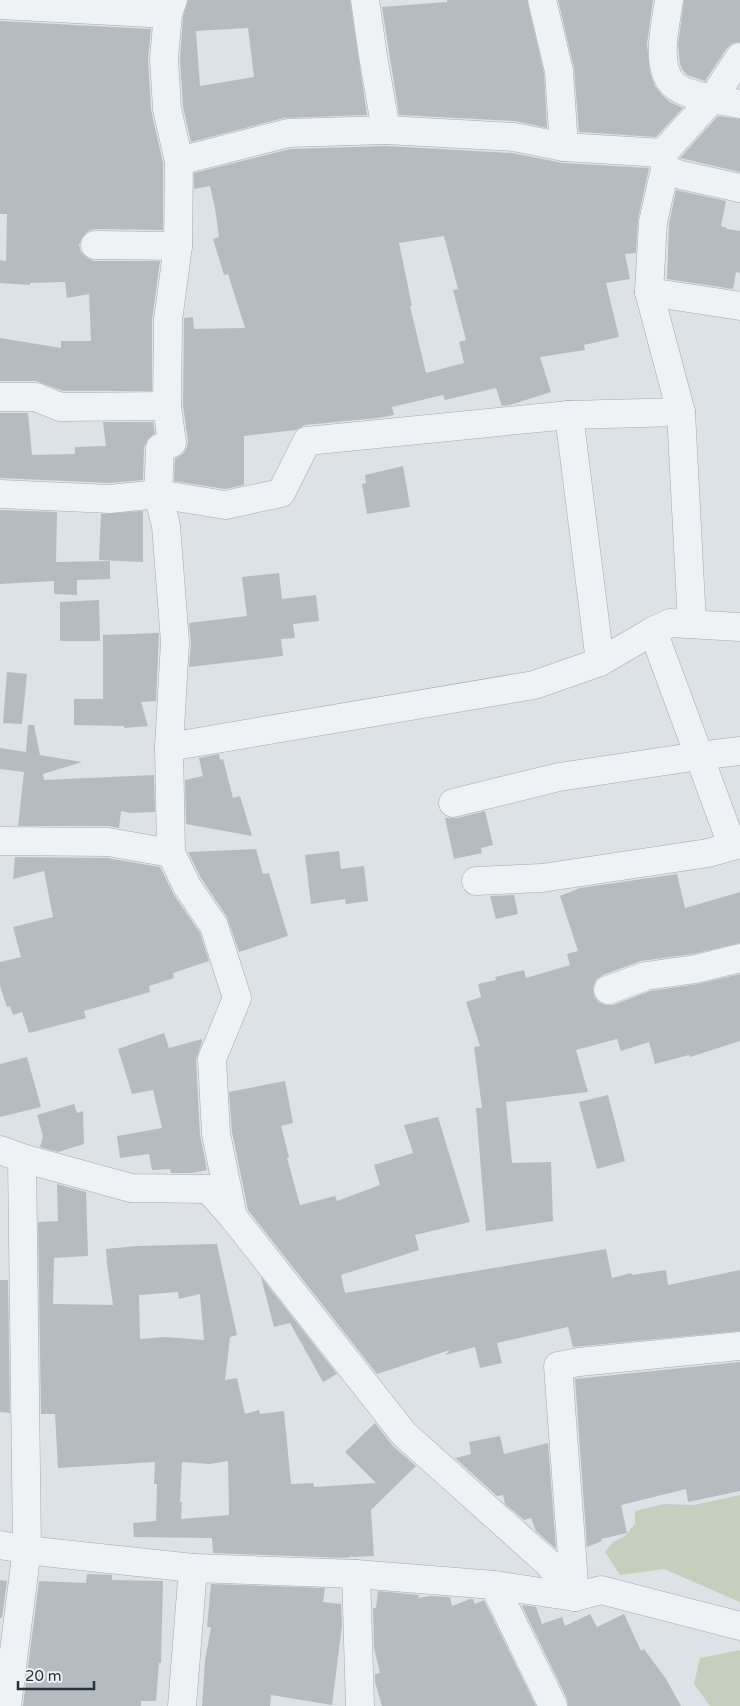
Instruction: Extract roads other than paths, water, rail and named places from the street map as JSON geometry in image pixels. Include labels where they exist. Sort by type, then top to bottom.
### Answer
[{"type":"street","points":[[365,0],[386,130]]},
{"type":"street","points":[[542,0],[559,71],[564,146]]},
{"type":"street","points":[[669,0],[662,50],[666,73],[674,85],[687,92],[740,104]]},
{"type":"street","points":[[0,5],[171,7],[164,58],[167,109],[179,161],[178,246],[168,320],[167,406],[172,443],[160,448],[158,494],[166,526],[175,642],[169,747],[171,853],[187,886],[214,926],[237,998],[212,1059],[216,1134],[234,1217]]},
{"type":"street","points":[[692,624],[681,412],[649,292],[653,222],[664,161],[713,98],[740,57]]},
{"type":"street","points":[[179,161],[288,133],[386,130],[514,137],[664,161],[698,179],[740,188]]},
{"type":"street","points":[[95,245],[178,246]]},
{"type":"street","points":[[649,292],[740,306]]},
{"type":"street","points":[[0,397],[36,397],[60,407],[167,406]]},
{"type":"street","points":[[0,494],[110,499],[158,494],[225,505],[281,493],[307,441],[568,415],[681,412]]},
{"type":"street","points":[[568,415],[600,662]]},
{"type":"street","points":[[169,747],[534,685],[600,662],[670,623],[740,627]]},
{"type":"street","points":[[476,881],[542,878],[708,853],[736,844],[699,756],[653,631]]},
{"type":"street","points":[[453,802],[559,777],[740,751]]},
{"type":"street","points":[[0,841],[108,842],[171,853]]},
{"type":"street","points":[[608,990],[646,976],[696,969],[740,958]]},
{"type":"street","points":[[7,1706],[27,1549],[11,1154],[131,1188],[208,1189],[234,1217],[404,1434],[536,1551],[575,1597]]},
{"type":"street","points":[[575,1597],[558,1366],[579,1362],[740,1346]]},
{"type":"street","points":[[0,1545],[193,1568],[356,1574],[494,1585],[575,1597],[601,1590],[740,1626]]},
{"type":"street","points":[[182,1706],[193,1568]]},
{"type":"street","points":[[356,1574],[360,1706]]},
{"type":"street","points":[[494,1585],[553,1706]]}]
